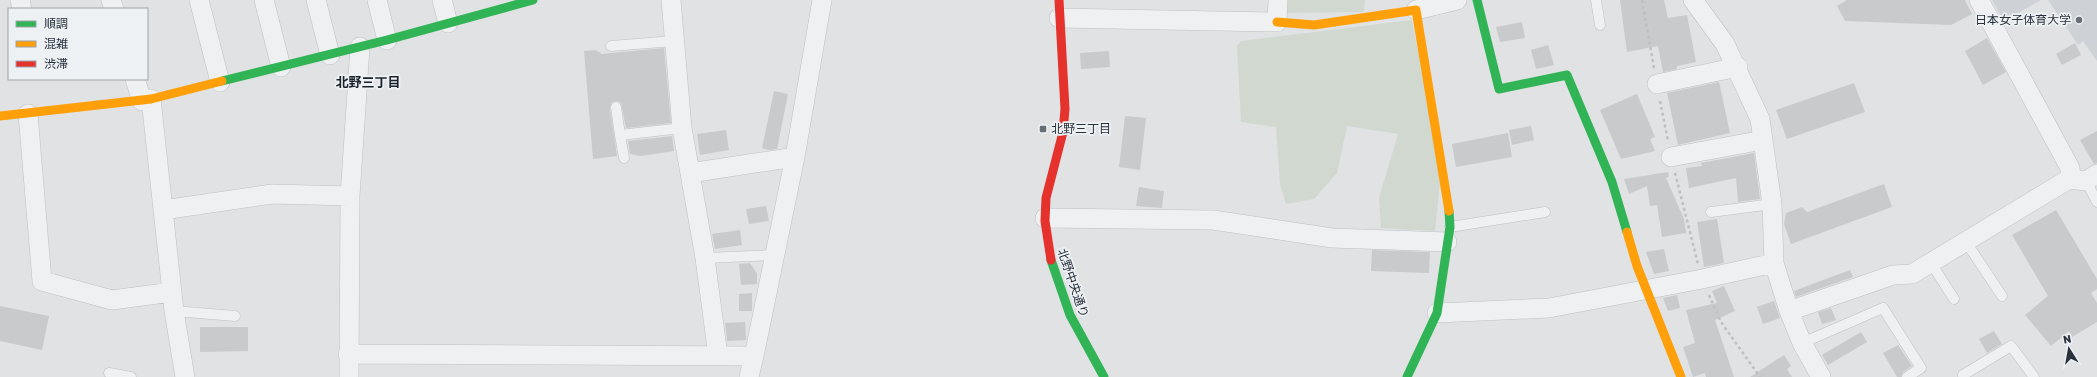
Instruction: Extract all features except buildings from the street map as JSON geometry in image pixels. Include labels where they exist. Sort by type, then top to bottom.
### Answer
[{"type":"street","points":[[199,0],[220,82]]},
{"type":"street","points":[[264,0],[281,67]]},
{"type":"street","points":[[316,0],[330,55]]},
{"type":"street","points":[[377,0],[387,40]]},
{"type":"street","points":[[442,0],[448,24]]},
{"type":"street","points":[[0,116],[146,100],[330,55],[448,24],[512,3],[533,0]]},
{"type":"street","points":[[671,0],[682,128],[705,258],[718,356]]},
{"type":"street","points":[[749,377],[795,158],[822,0]]},
{"type":"street","points":[[1277,22],[1278,0]]},
{"type":"street","points":[[1059,9],[1314,25],[1416,10],[1457,0]]},
{"type":"street","points":[[1477,0],[1499,89],[1567,75],[1612,182],[1646,289],[1652,300],[1681,377]]},
{"type":"street","points":[[1693,0],[1725,44],[1738,68],[1760,119],[1772,204],[1774,263],[1789,311],[1802,343],[1821,377]]},
{"type":"street","points":[[1789,311],[1893,275],[1912,274],[1966,242],[2085,178],[2070,168],[1979,0]]},
{"type":"street","name":"北野中央通り","points":[[1059,9],[1065,109],[1060,142],[1046,198],[1045,218],[1051,260],[1064,301],[1078,331],[1104,377]]},
{"type":"street","points":[[1407,377],[1438,313],[1449,234],[1449,202],[1416,10]]},
{"type":"street","points":[[349,377],[350,196],[360,47]]},
{"type":"street","points":[[1657,84],[1738,68]]},
{"type":"street","points":[[136,80],[146,100],[163,210],[174,312],[186,377]]},
{"type":"street","points":[[28,114],[42,281],[112,300],[172,292]]},
{"type":"street","points":[[1671,157],[1763,140]]},
{"type":"street","points":[[690,173],[795,158]]},
{"type":"street","points":[[163,210],[272,194],[350,196]]},
{"type":"street","points":[[1045,218],[1213,220],[1332,238],[1449,234]]},
{"type":"street","points":[[1438,313],[1549,308],[1702,279],[1774,263]]},
{"type":"street","points":[[348,354],[754,356]]},
{"type":"lane","points":[[1596,0],[1600,25]]},
{"type":"lane","points":[[611,46],[674,41]]},
{"type":"lane","points":[[616,107],[624,158]]},
{"type":"lane","points":[[620,135],[682,128]]},
{"type":"lane","points":[[2085,178],[2097,202]]},
{"type":"lane","points":[[1711,212],[1772,204]]},
{"type":"lane","points":[[1449,234],[1544,212]]},
{"type":"lane","points":[[1966,242],[2002,296]]},
{"type":"lane","points":[[705,258],[775,255]]},
{"type":"lane","points":[[1931,263],[1954,299]]},
{"type":"lane","points":[[1802,343],[1883,308],[1921,368],[1907,377]]},
{"type":"lane","points":[[174,312],[235,316]]},
{"type":"lane","points":[[1963,375],[2011,346],[2030,376]]},
{"type":"lane","points":[[109,373],[132,377]]},
{"type":"path","points":[[1642,0],[1671,157],[1702,279],[1721,322],[1760,377]]},
{"type":"shaded area","points":[[1284,0],[1365,0],[1364,12],[1284,13]]},
{"type":"shaded area","name":"日本女子体育大学","points":[[1992,0],[2041,0],[2004,21]]},
{"type":"shaded area","name":"日本女子体育大学","points":[[2048,0],[2097,0],[2097,61],[2083,41],[2078,45]]},
{"type":"shaded area","points":[[1412,20],[1441,172],[1435,231],[1381,228],[1379,198],[1398,134],[1347,126],[1337,173],[1314,199],[1286,204],[1280,184],[1276,127],[1241,122],[1237,46],[1241,41]]},
{"type":"traffic: fast","points":[[222,81],[387,40],[533,0]]},
{"type":"traffic: fast","points":[[1477,0],[1499,89],[1567,75],[1612,182],[1627,232]]},
{"type":"traffic: fast","points":[[1407,377],[1437,313],[1450,227],[1449,211]]},
{"type":"traffic: fast","points":[[1051,260],[1070,315],[1104,377]]},
{"type":"traffic: slow","points":[[1277,22],[1314,25],[1416,10],[1449,211]]},
{"type":"traffic: slow","points":[[0,116],[151,99],[222,81]]},
{"type":"traffic: slow","points":[[1627,232],[1637,266],[1681,377]]},
{"type":"traffic: jam","points":[[1051,260],[1045,221],[1046,198],[1063,132],[1065,109],[1059,0]]},
{"type":"place","name":"日本女子体育大学","points":[[2079,20]]},
{"type":"place","name":"北野三丁目","points":[[1043,129]]},
{"type":"district","name":"北野三丁目","points":[[368,82]]}]
